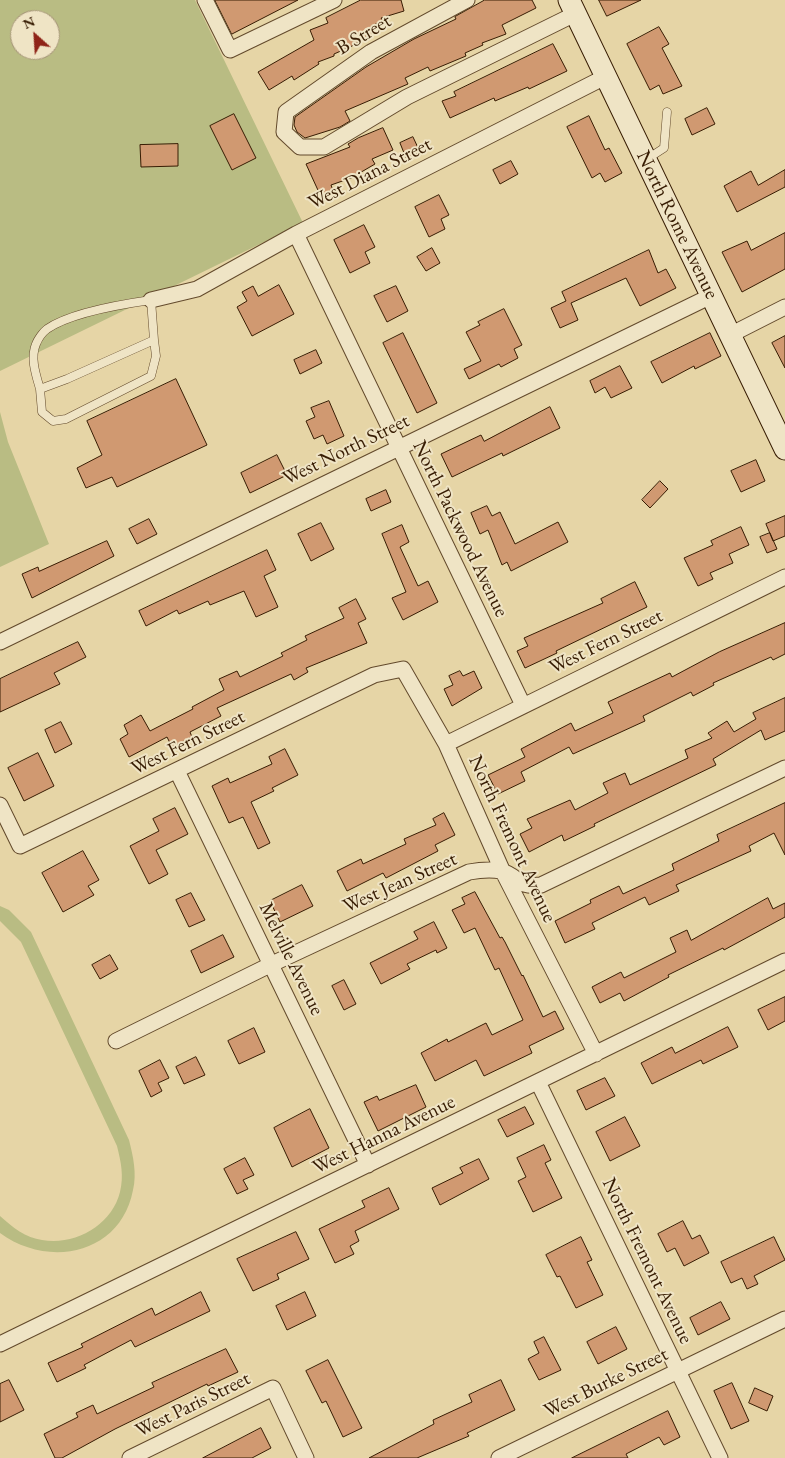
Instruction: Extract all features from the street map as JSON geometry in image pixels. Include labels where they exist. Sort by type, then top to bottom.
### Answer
[{"type":"street","points":[[205,0],[230,50],[334,0]]},
{"type":"street","name":"B Street","points":[[467,0],[370,52],[286,112],[284,132],[300,147],[324,147],[407,97],[572,7]]},
{"type":"street","name":"North Rome Avenue","points":[[572,7],[785,449]]},
{"type":"street","name":"West Diana Street","points":[[151,300],[197,289],[296,234],[605,77]]},
{"type":"street","name":"North Packwood Avenue","points":[[296,234],[524,705]]},
{"type":"street","name":"West North Street","points":[[0,642],[711,296]]},
{"type":"street","points":[[730,335],[785,307]]},
{"type":"street","name":"West Fern Street","points":[[446,744],[785,577]]},
{"type":"street","name":"North Fremont Avenue","points":[[374,675],[403,669],[446,744],[503,872],[596,1054]]},
{"type":"street","name":"West Fern Street","points":[[0,806],[20,846],[374,675]]},
{"type":"street","name":"West Jean Street","points":[[116,1041],[272,964],[469,872],[482,869],[503,872],[526,887],[541,885],[785,768]]},
{"type":"street","name":"Melville Avenue","points":[[177,771],[368,1165]]},
{"type":"street","name":"West Hanna Avenue","points":[[0,1344],[785,962]]},
{"type":"street","name":"North Fremont Avenue","points":[[538,1082],[720,1458]]},
{"type":"street","name":"West Burke Street","points":[[499,1458],[785,1319]]},
{"type":"street","name":"West Paris Street","points":[[130,1458],[273,1388],[306,1458]]},
{"type":"lane","points":[[645,160],[664,148],[667,112]]},
{"type":"lane","points":[[151,300],[154,340],[156,356],[151,376],[66,419],[53,421],[42,412],[34,354],[36,344],[46,330],[66,321],[123,304],[151,300]]},
{"type":"lane","points":[[40,389],[67,380],[154,340]]},
{"type":"green space","points":[[0,0],[195,0],[303,223],[0,371]]},
{"type":"green space","points":[[0,412],[8,442],[49,544],[0,567]]},
{"type":"green space","points":[[0,906],[9,910],[31,932],[129,1140],[135,1177],[126,1212],[114,1229],[99,1241],[80,1249],[60,1252],[40,1250],[19,1244],[0,1233],[0,1216],[30,1237],[42,1240],[67,1240],[90,1231],[101,1223],[116,1204],[122,1175],[117,1146],[21,942],[0,921]]},
{"type":"building","points":[[215,0],[298,0],[232,34]]},
{"type":"building","points":[[361,0],[401,0],[404,11],[381,18],[383,21],[371,26],[374,32],[352,46],[334,54],[334,56],[318,62],[319,64],[294,80],[292,76],[269,90],[258,72],[314,40],[310,30],[328,23],[326,18]]},
{"type":"building","points":[[485,0],[532,0],[536,8],[502,25],[506,34],[482,43],[483,45],[465,53],[466,56],[430,71],[428,67],[405,78],[408,84],[345,111],[350,121],[340,127],[305,138],[297,132],[294,125],[295,117],[366,67],[414,39],[456,19],[455,17]]},
{"type":"building","points":[[599,0],[641,0],[607,16]]},
{"type":"building","points":[[659,27],[669,44],[662,48],[682,86],[663,94],[659,85],[650,90],[627,44]]},
{"type":"building","points":[[553,44],[567,71],[529,89],[528,87],[495,101],[494,98],[450,118],[442,101],[456,96],[454,92]]},
{"type":"building","points":[[707,108],[715,124],[692,135],[685,119]]},
{"type":"building","points":[[234,114],[256,158],[232,170],[210,126]]},
{"type":"building","points":[[589,116],[605,150],[609,148],[622,173],[605,182],[600,173],[592,178],[567,127]]},
{"type":"building","points":[[383,128],[393,150],[372,159],[375,164],[351,178],[331,185],[334,193],[322,199],[306,164],[350,147],[348,144],[358,138]]},
{"type":"building","points":[[413,137],[420,152],[406,158],[400,143]]},
{"type":"building","points":[[178,144],[178,166],[141,167],[140,145]]},
{"type":"building","points":[[511,161],[518,174],[500,184],[493,170]]},
{"type":"building","points":[[785,170],[785,187],[737,212],[724,186],[751,171],[758,185]]},
{"type":"building","points":[[439,195],[449,215],[441,219],[445,229],[429,237],[415,207]]},
{"type":"building","points":[[364,225],[375,247],[365,252],[370,263],[350,273],[334,240]]},
{"type":"building","points":[[785,233],[785,269],[742,292],[722,252],[747,241],[751,250]]},
{"type":"building","points":[[432,248],[440,263],[426,271],[417,257]]},
{"type":"building","points":[[649,250],[658,273],[666,269],[676,288],[640,306],[626,278],[571,303],[578,320],[560,328],[551,308],[566,301],[562,292]]},
{"type":"building","points":[[279,285],[294,314],[252,336],[237,307],[247,301],[242,292],[253,286],[258,296]]},
{"type":"building","points":[[396,286],[408,311],[387,322],[374,296]]},
{"type":"building","points":[[504,309],[522,345],[514,349],[518,358],[501,367],[499,364],[469,379],[464,369],[481,361],[466,332],[480,325],[478,322]]},
{"type":"building","points":[[403,333],[437,403],[417,413],[383,343]]},
{"type":"building","points":[[710,333],[721,356],[695,369],[694,366],[662,383],[651,362]]},
{"type":"building","points":[[785,336],[785,368],[772,343]]},
{"type":"building","points":[[316,350],[322,363],[300,374],[294,360]]},
{"type":"building","points":[[620,366],[632,388],[611,398],[605,387],[595,393],[590,381]]},
{"type":"building","points":[[176,379],[207,445],[117,487],[112,477],[86,488],[77,468],[102,455],[87,421]]},
{"type":"building","points":[[329,401],[344,436],[327,444],[323,435],[314,439],[306,421],[315,417],[311,408]]},
{"type":"building","points":[[550,407],[560,428],[503,456],[502,453],[452,477],[441,454],[481,435],[484,441]]},
{"type":"building","points":[[277,455],[287,475],[250,493],[241,473]]},
{"type":"building","points":[[756,460],[765,481],[741,492],[731,471]]},
{"type":"building","points":[[660,481],[668,489],[650,508],[642,500]]},
{"type":"building","points":[[386,490],[391,502],[371,511],[366,499]]},
{"type":"building","points":[[487,506],[492,516],[500,512],[515,544],[558,522],[568,542],[511,571],[507,562],[502,565],[488,530],[480,534],[471,513]]},
{"type":"building","points":[[785,516],[785,536],[773,541],[766,524]]},
{"type":"building","points":[[149,519],[157,534],[137,544],[129,529]]},
{"type":"building","points":[[321,523],[334,549],[311,561],[298,534]]},
{"type":"building","points":[[402,525],[409,542],[400,547],[418,586],[428,581],[438,602],[403,620],[392,598],[406,592],[382,534]]},
{"type":"building","points":[[741,527],[749,545],[729,554],[733,563],[710,573],[713,579],[698,586],[684,558],[713,545],[711,541]]},
{"type":"building","points":[[770,533],[777,549],[767,553],[760,537]]},
{"type":"building","points":[[107,541],[114,556],[32,598],[22,574],[38,567],[39,571]]},
{"type":"building","points":[[267,550],[276,570],[264,576],[278,607],[256,617],[244,591],[210,605],[208,601],[179,614],[177,610],[146,626],[139,611]]},
{"type":"building","points":[[635,582],[647,607],[525,668],[517,651],[528,646],[524,638],[603,603],[601,599]]},
{"type":"building","points":[[356,599],[366,619],[358,623],[367,643],[306,668],[308,672],[294,680],[291,674],[217,708],[221,716],[190,732],[192,737],[172,747],[167,737],[129,757],[120,739],[128,734],[124,725],[141,715],[150,731],[193,709],[192,707],[224,690],[219,679],[237,671],[240,677],[283,656],[281,653],[307,640],[305,636],[344,618],[339,608]]},
{"type":"building","points":[[785,623],[785,654],[773,660],[771,657],[713,683],[714,685],[693,696],[691,692],[643,716],[645,721],[573,754],[569,747],[521,772],[525,781],[498,794],[488,775],[525,757],[521,749],[571,723],[575,731],[613,713],[608,702],[670,673],[672,677],[719,652]]},
{"type":"building","points":[[78,642],[86,657],[54,673],[60,684],[0,712],[0,679]]},
{"type":"building","points":[[460,671],[463,676],[474,671],[482,688],[452,706],[444,689],[453,685],[449,676]]},
{"type":"building","points":[[785,698],[785,731],[765,740],[761,730],[713,759],[716,765],[594,824],[595,826],[564,841],[562,835],[529,852],[520,834],[532,828],[527,819],[570,800],[575,810],[608,793],[603,783],[625,773],[630,785],[688,758],[685,750],[712,738],[708,733],[727,721],[734,732],[756,719],[753,713]]},
{"type":"building","points":[[61,722],[72,744],[55,753],[45,730]]},
{"type":"building","points":[[285,749],[298,775],[272,788],[274,791],[251,802],[270,843],[258,849],[243,817],[229,823],[212,786],[228,778],[230,783],[272,764],[269,757]]},
{"type":"building","points":[[38,753],[54,786],[24,801],[8,768]]},
{"type":"building","points":[[785,803],[785,855],[774,833],[749,846],[751,851],[676,885],[679,891],[649,905],[645,897],[592,923],[595,929],[565,943],[555,921],[591,903],[590,900],[619,886],[623,894],[674,870],[672,864],[719,841],[717,835]]},
{"type":"building","points":[[175,808],[188,834],[156,850],[168,874],[149,884],[130,846],[159,831],[153,819]]},
{"type":"building","points":[[444,813],[455,835],[435,845],[438,851],[386,878],[383,873],[347,891],[337,871],[361,859],[363,864],[406,844],[404,839],[436,825],[433,819]]},
{"type":"building","points":[[83,851],[99,880],[88,886],[94,895],[63,912],[42,873]]},
{"type":"building","points":[[302,885],[313,906],[280,922],[270,901]]},
{"type":"building","points":[[475,892],[523,975],[543,1017],[555,1011],[564,1029],[529,1046],[532,1053],[484,1076],[476,1060],[435,1081],[421,1053],[447,1039],[448,1042],[486,1023],[492,1035],[523,1020],[499,968],[495,970],[475,928],[464,933],[452,910],[465,904],[462,898]]},
{"type":"building","points":[[191,893],[205,920],[189,927],[176,900]]},
{"type":"building","points":[[768,898],[773,909],[785,903],[785,917],[724,950],[723,948],[668,975],[669,977],[624,1001],[620,993],[600,1003],[592,987],[621,972],[624,978],[676,952],[670,938],[687,930],[691,940]]},
{"type":"building","points":[[434,922],[447,948],[437,953],[436,950],[407,964],[410,969],[381,984],[370,963],[418,939],[414,932]]},
{"type":"building","points":[[223,935],[234,957],[201,973],[191,951]]},
{"type":"building","points":[[110,955],[118,969],[100,979],[92,965]]},
{"type":"building","points":[[344,980],[356,1004],[344,1010],[332,986]]},
{"type":"building","points":[[785,997],[785,1021],[768,1030],[758,1010]]},
{"type":"building","points":[[728,1027],[738,1047],[703,1064],[701,1060],[652,1084],[641,1063],[672,1047],[675,1053]]},
{"type":"building","points":[[254,1028],[265,1052],[239,1064],[228,1041]]},
{"type":"building","points":[[196,1057],[205,1075],[184,1084],[176,1067]]},
{"type":"building","points":[[160,1060],[169,1078],[158,1083],[162,1091],[151,1097],[139,1071]]},
{"type":"building","points":[[605,1078],[615,1096],[586,1110],[577,1091]]},
{"type":"building","points":[[416,1085],[426,1107],[378,1131],[364,1102],[377,1096],[379,1100]]},
{"type":"building","points":[[525,1107],[534,1124],[507,1137],[498,1120]]},
{"type":"building","points":[[310,1109],[329,1148],[292,1167],[274,1128]]},
{"type":"building","points":[[625,1117],[640,1146],[610,1161],[596,1132]]},
{"type":"building","points":[[544,1145],[551,1160],[545,1163],[562,1198],[533,1212],[518,1181],[526,1177],[517,1158]]},
{"type":"building","points":[[245,1158],[254,1175],[243,1180],[248,1189],[237,1194],[224,1169]]},
{"type":"building","points":[[479,1159],[489,1179],[440,1205],[432,1188],[463,1173],[460,1168]]},
{"type":"building","points":[[389,1188],[399,1209],[355,1231],[359,1241],[350,1246],[354,1254],[335,1263],[319,1229],[365,1207],[362,1201]]},
{"type":"building","points":[[683,1221],[692,1239],[700,1235],[709,1253],[684,1266],[675,1248],[667,1252],[658,1234]]},
{"type":"building","points":[[296,1232],[309,1259],[277,1274],[279,1279],[253,1291],[237,1259]]},
{"type":"building","points":[[581,1237],[592,1260],[587,1262],[603,1295],[576,1308],[560,1276],[557,1277],[546,1255]]},
{"type":"building","points":[[774,1237],[785,1260],[754,1276],[758,1284],[747,1289],[742,1278],[731,1283],[721,1262]]},
{"type":"building","points":[[201,1292],[210,1311],[135,1347],[131,1340],[84,1365],[86,1368],[57,1382],[48,1363],[83,1347],[81,1344],[152,1308],[155,1315]]},
{"type":"building","points":[[305,1292],[316,1316],[287,1330],[276,1306]]},
{"type":"building","points":[[721,1302],[730,1319],[698,1335],[690,1318]]},
{"type":"building","points":[[616,1327],[627,1349],[598,1364],[587,1342]]},
{"type":"building","points":[[544,1337],[561,1370],[539,1380],[528,1359],[539,1353],[534,1342]]},
{"type":"building","points":[[226,1349],[238,1372],[208,1386],[207,1384],[115,1429],[62,1458],[55,1458],[44,1434],[78,1417],[76,1413],[93,1405],[97,1414],[154,1387],[152,1383]]},
{"type":"building","points":[[328,1360],[362,1428],[343,1437],[326,1401],[322,1403],[306,1371]]},
{"type":"building","points":[[9,1380],[24,1410],[0,1422],[0,1384]]},
{"type":"building","points":[[501,1380],[515,1410],[467,1433],[469,1436],[417,1458],[369,1458],[434,1424],[433,1420],[472,1402],[469,1395]]},
{"type":"building","points":[[732,1383],[749,1421],[731,1429],[714,1391]]},
{"type":"building","points":[[755,1388],[773,1396],[767,1411],[749,1403]]},
{"type":"building","points":[[668,1411],[680,1437],[664,1445],[659,1437],[626,1454],[628,1458],[572,1458]]},
{"type":"building","points":[[261,1428],[271,1448],[252,1458],[203,1458]]}]
